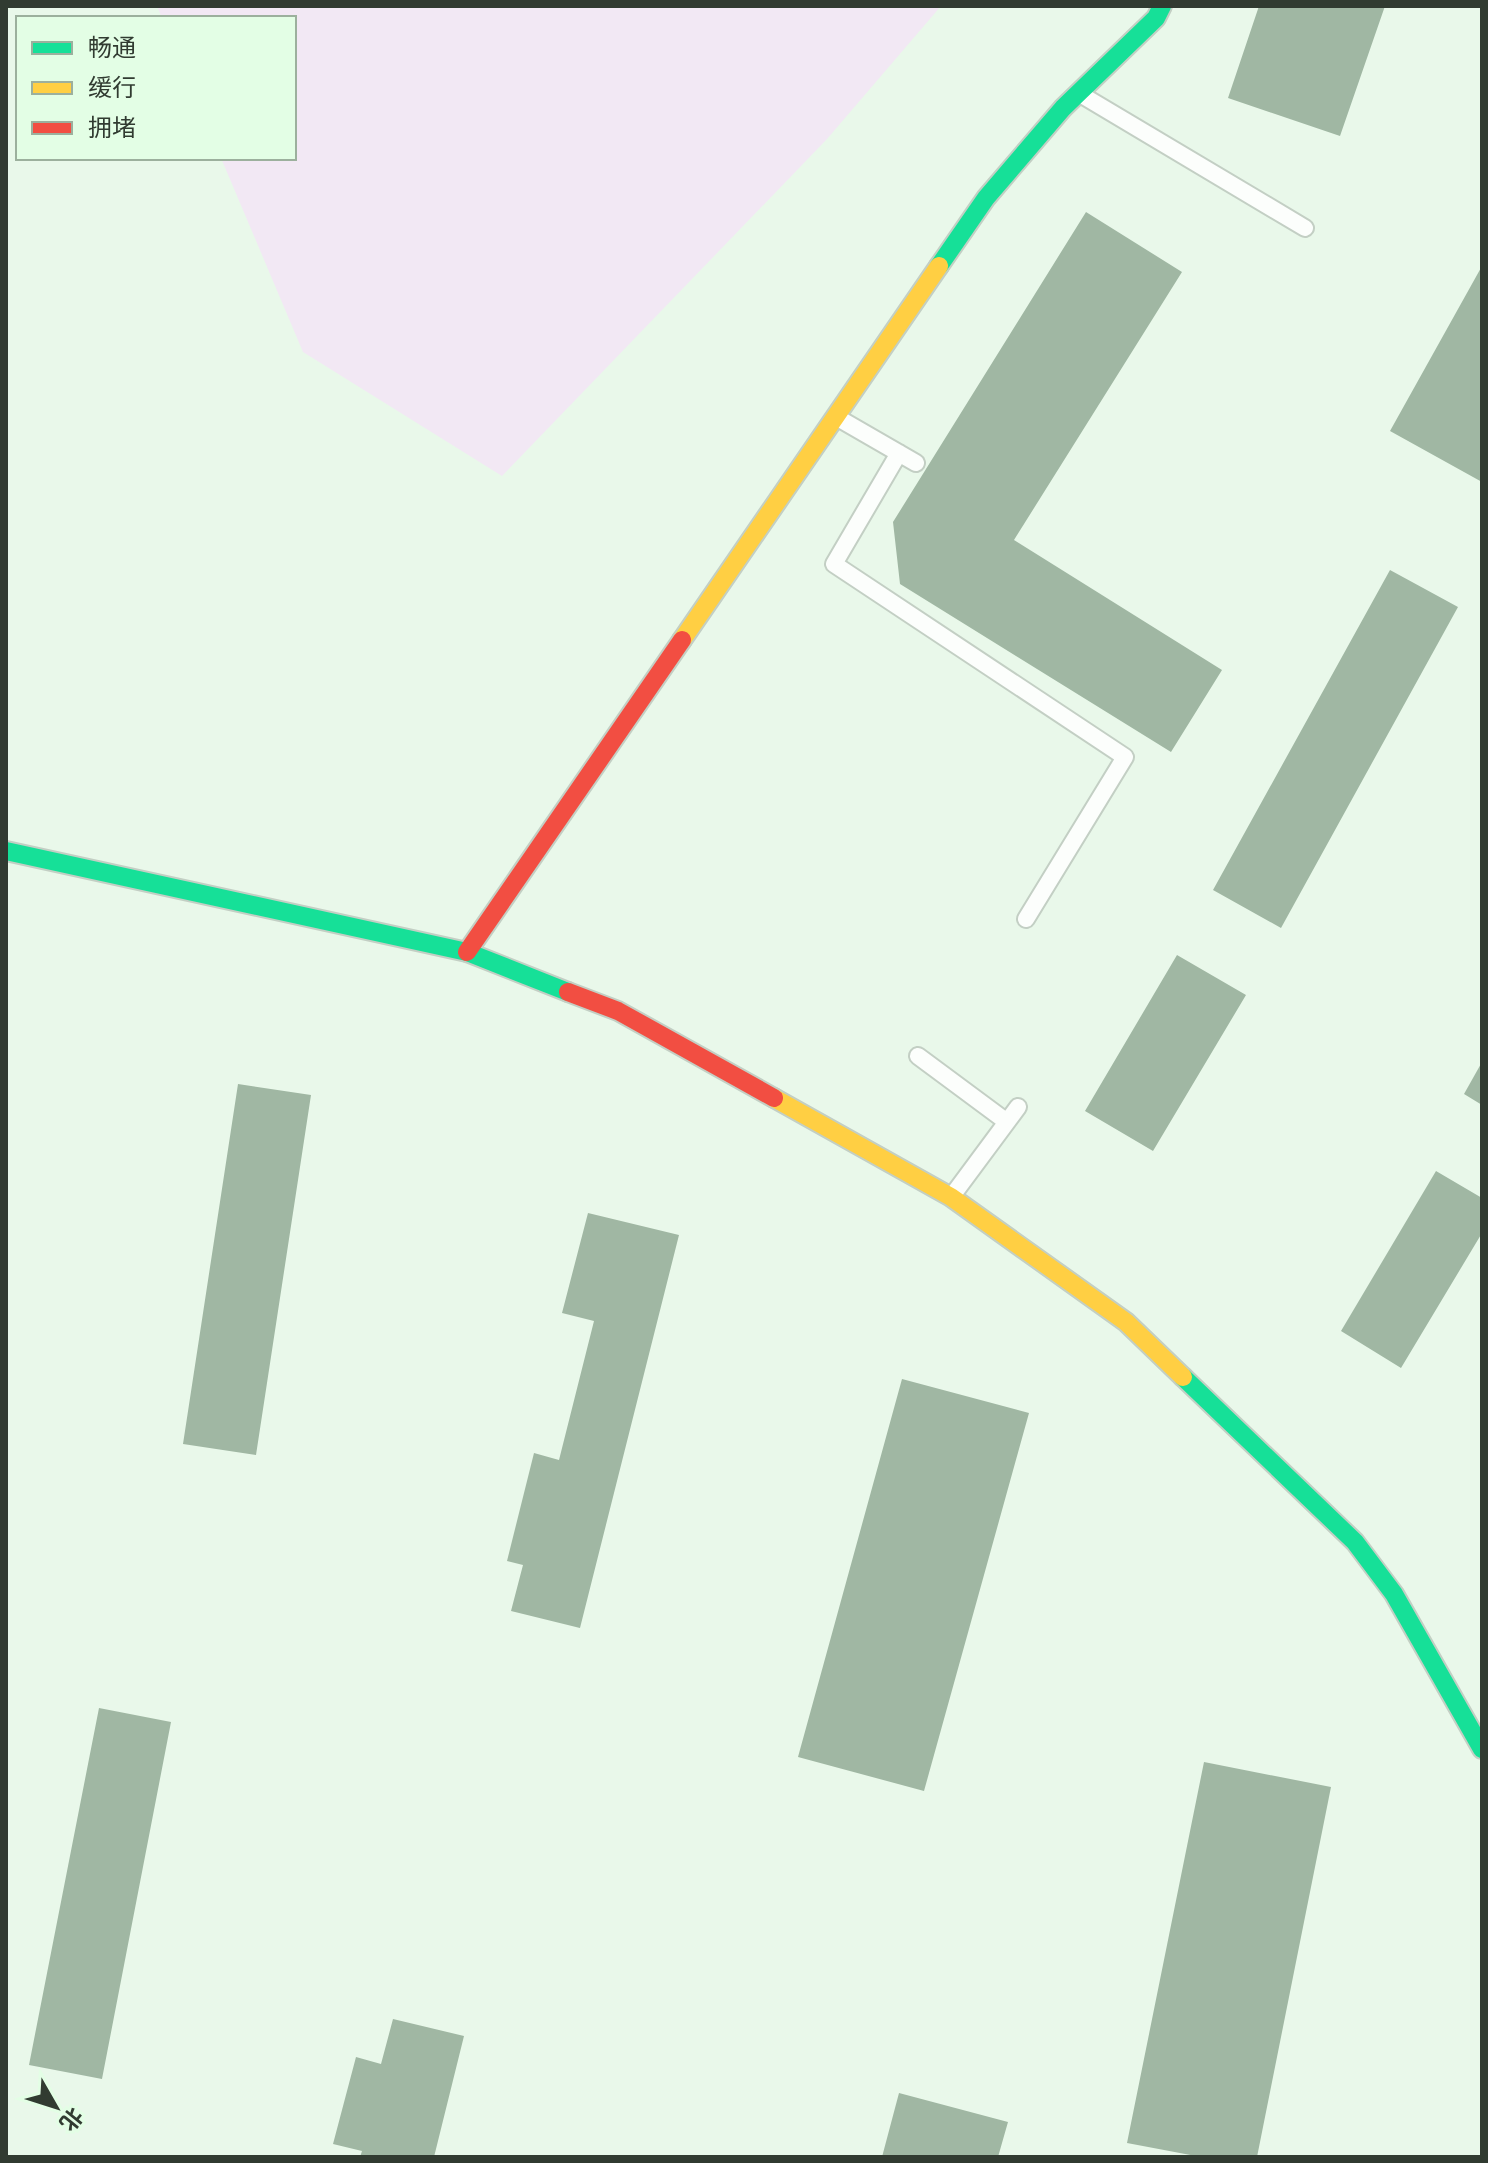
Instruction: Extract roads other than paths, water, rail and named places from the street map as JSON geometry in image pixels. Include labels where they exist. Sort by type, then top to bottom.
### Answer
[{"type":"street","points":[[467,952],[986,198],[1079,93],[1156,18],[1162,6]]},
{"type":"street","points":[[6,851],[467,952],[618,1011],[951,1197],[1126,1322],[1355,1542],[1394,1594],[1482,1749]]},
{"type":"lane","points":[[1079,93],[1305,228]]},
{"type":"lane","points":[[836,417],[916,463]]},
{"type":"lane","points":[[899,453],[834,564],[1125,757],[1026,919]]},
{"type":"lane","points":[[918,1056],[1007,1122]]},
{"type":"lane","points":[[951,1197],[1018,1107]]}]
